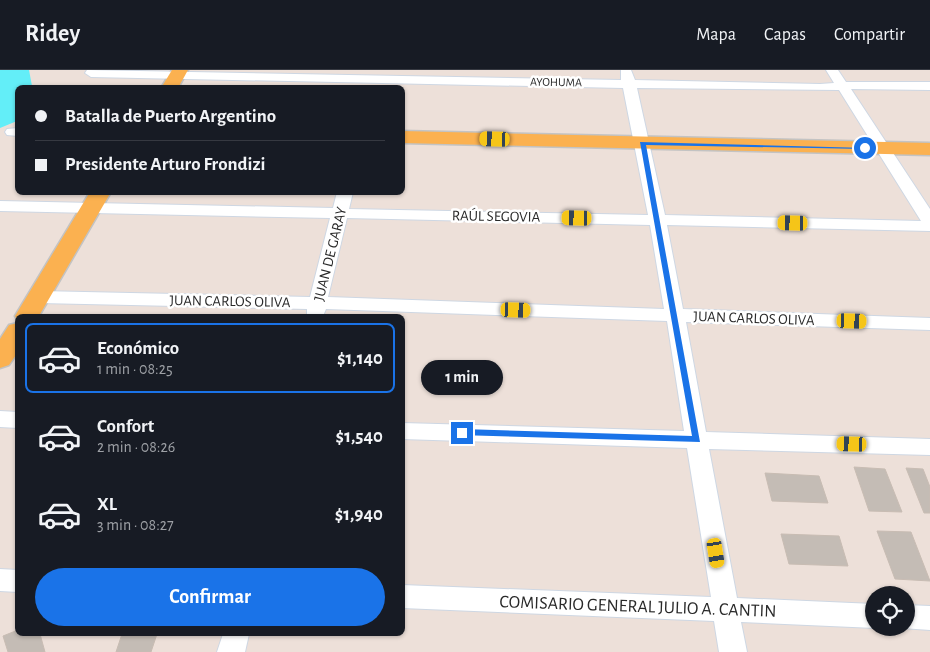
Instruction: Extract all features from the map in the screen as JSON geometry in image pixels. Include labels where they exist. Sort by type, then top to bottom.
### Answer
[{"type":"main road","points":[[405,137],[930,149]]},
{"type":"main road","points":[[28,314],[96,200]]},
{"type":"main road","points":[[0,359],[15,336]]},
{"type":"street","points":[[832,70],[930,222]]},
{"type":"street","name":"AYOHUMA","points":[[91,72],[175,77],[376,79],[627,77],[820,88],[841,86],[930,86]]},
{"type":"street","points":[[627,77],[642,143],[655,220],[675,315],[734,652]]},
{"type":"street","name":"JUAN DE GARAY","points":[[316,310],[344,195]]},
{"type":"street","name":"RAÚL SEGOVIA","points":[[0,206],[96,200],[340,213],[930,226]]},
{"type":"street","name":"JUAN CARLOS OLIVA","points":[[39,297],[316,310],[675,315],[930,324]]},
{"type":"street","points":[[0,419],[15,420]]},
{"type":"street","points":[[405,431],[930,447]]},
{"type":"street","points":[[0,580],[15,581]]},
{"type":"street","name":"COMISARIO GENERAL JULIO A. CANTIN","points":[[405,596],[865,616]]},
{"type":"street","points":[[915,617],[930,618]]},
{"type":"street","points":[[231,652],[235,636]]},
{"type":"water","points":[[0,70],[29,70],[32,85],[15,85],[15,122],[0,128]]},
{"type":"building","points":[[854,467],[885,469],[902,512],[869,511]]},
{"type":"building","points":[[906,468],[923,469],[930,487],[930,513],[924,513]]},
{"type":"building","points":[[765,473],[819,476],[828,503],[772,501]]},
{"type":"building","points":[[877,531],[911,532],[930,581],[895,579]]},
{"type":"building","points":[[781,534],[839,536],[848,566],[789,564]]},
{"type":"building","points":[[15,631],[15,636],[41,636],[45,652],[8,652],[3,636]]},
{"type":"building","points":[[121,636],[156,636],[151,652],[116,652]]},
{"type":"route","points":[[462,433],[697,440],[642,143],[865,148]]}]
